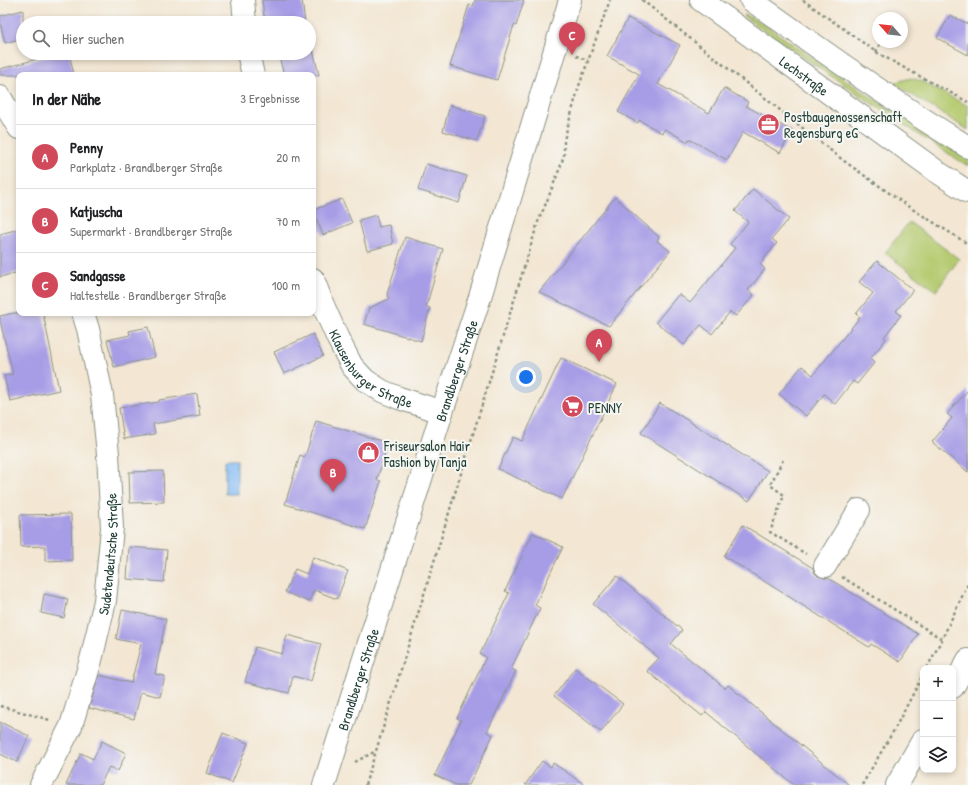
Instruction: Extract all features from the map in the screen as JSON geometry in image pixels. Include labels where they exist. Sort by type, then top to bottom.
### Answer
[{"type":"street","points":[[243,0],[244,16]]},
{"type":"street","name":"Brandlberger Straße","points":[[324,785],[482,290],[570,0]]},
{"type":"street","name":"Lechstraße","points":[[701,0],[939,173],[968,192]]},
{"type":"street","points":[[751,0],[874,87],[968,147]]},
{"type":"street","points":[[250,60],[252,72]]},
{"type":"street","points":[[0,97],[16,123]]},
{"type":"street","name":"Klausenburger Straße","points":[[316,287],[338,339],[352,366],[365,380],[382,391],[442,412]]},
{"type":"street","name":"Sudetendeutsche Straße","points":[[41,785],[71,726],[91,660],[105,601],[112,528],[108,454],[102,395],[88,329],[83,316]]},
{"type":"street","points":[[824,566],[859,510]]},
{"type":"street","points":[[956,682],[968,660]]},
{"type":"street","points":[[897,785],[920,745]]},
{"type":"path","points":[[365,785],[538,222],[561,165],[564,155],[564,140],[579,86],[610,0]]},
{"type":"path","points":[[642,0],[844,161],[909,207],[968,244]]},
{"type":"path","points":[[802,0],[876,52],[968,102]]},
{"type":"path","points":[[876,52],[878,48]]},
{"type":"path","points":[[572,55],[588,60]]},
{"type":"path","points":[[929,665],[968,584]]},
{"type":"path","points":[[862,785],[894,730],[920,681]]},
{"type":"path","points":[[0,706],[71,726]]},
{"type":"green space","points":[[745,15],[759,21],[865,93],[968,159],[968,166],[883,111],[743,16]]},
{"type":"green space","points":[[911,78],[921,81],[968,106],[968,130],[893,83]]},
{"type":"green space","points":[[909,222],[959,259],[936,291],[885,253]]},
{"type":"water","points":[[225,460],[237,460],[237,494],[225,494]]},
{"type":"building","points":[[262,0],[302,0],[304,16],[264,16]]},
{"type":"building","points":[[475,0],[524,0],[516,26],[514,25],[497,80],[450,66],[469,5],[473,6]]},
{"type":"building","points":[[23,10],[23,16],[16,16],[16,40],[5,43],[0,16]]},
{"type":"building","points":[[950,15],[968,24],[968,55],[937,38]]},
{"type":"building","points":[[628,18],[680,45],[658,84],[709,113],[724,88],[748,102],[746,106],[792,131],[780,153],[743,132],[727,160],[689,139],[688,142],[665,129],[662,133],[639,120],[638,123],[618,112],[639,74],[607,56]]},
{"type":"building","points":[[34,60],[71,60],[73,72],[16,72],[16,75],[0,75],[0,69]]},
{"type":"building","points":[[280,60],[315,60],[319,75],[316,75],[316,72],[283,72]]},
{"type":"building","points":[[450,105],[485,116],[477,141],[443,131]]},
{"type":"building","points":[[426,164],[467,176],[459,203],[418,190]]},
{"type":"building","points":[[753,189],[789,219],[772,239],[777,243],[760,264],[765,269],[748,290],[754,295],[736,316],[730,312],[712,334],[701,325],[684,345],[656,322],[679,294],[690,303],[735,248],[730,244],[748,222],[735,211]]},
{"type":"building","points":[[615,197],[659,237],[657,241],[670,251],[609,326],[539,292]]},
{"type":"building","points":[[342,199],[352,223],[323,235],[316,218],[316,209]]},
{"type":"building","points":[[376,215],[379,227],[389,225],[393,244],[367,251],[359,220]]},
{"type":"building","points":[[16,230],[16,273],[0,277],[0,234]]},
{"type":"building","points":[[405,237],[443,249],[426,307],[430,308],[421,341],[364,324],[369,308],[389,299],[387,294]]},
{"type":"building","points":[[877,261],[913,290],[896,311],[901,315],[884,337],[886,339],[870,359],[874,363],[857,384],[853,381],[835,404],[824,394],[806,416],[779,394],[802,366],[813,375],[860,317],[856,314],[873,293],[859,282]]},
{"type":"building","points":[[16,313],[16,316],[44,316],[59,390],[10,401],[4,376],[13,374],[0,316]]},
{"type":"building","points":[[148,327],[155,357],[114,367],[107,340],[130,335],[129,331]]},
{"type":"building","points":[[313,334],[323,356],[284,374],[274,352]]},
{"type":"building","name":"PENNY","points":[[561,358],[617,384],[562,499],[498,469],[513,437],[522,441]]},
{"type":"building","points":[[968,390],[968,472],[932,442],[952,418],[947,414]]},
{"type":"building","points":[[197,394],[200,416],[153,424],[155,434],[124,439],[119,408]]},
{"type":"building","points":[[660,403],[768,471],[749,501],[641,433]]},
{"type":"building","points":[[316,421],[388,443],[377,480],[381,481],[365,529],[285,504],[300,455],[305,457]]},
{"type":"building","points":[[163,471],[164,502],[130,503],[129,472]]},
{"type":"building","points":[[71,514],[72,560],[45,561],[45,546],[21,547],[20,515]]},
{"type":"building","points":[[743,525],[813,568],[814,572],[818,576],[828,578],[918,634],[900,662],[871,644],[869,647],[724,556]]},
{"type":"building","points":[[533,533],[563,547],[535,605],[540,608],[511,669],[516,671],[487,732],[493,735],[469,785],[456,785],[435,775],[461,720],[457,718],[486,657],[480,654],[509,593],[505,591]]},
{"type":"building","points":[[129,547],[167,550],[164,582],[127,579]]},
{"type":"building","points":[[313,557],[348,571],[337,599],[314,590],[309,602],[285,592],[295,569],[307,574]]},
{"type":"building","points":[[617,576],[682,630],[671,644],[725,688],[728,685],[849,785],[794,785],[706,712],[702,716],[647,671],[659,658],[593,604]]},
{"type":"building","points":[[44,594],[68,599],[64,618],[41,613]]},
{"type":"building","points":[[122,610],[166,619],[155,674],[165,676],[160,697],[141,692],[134,719],[89,708],[99,675],[131,683],[141,644],[116,639]]},
{"type":"building","points":[[287,635],[321,644],[311,681],[293,676],[289,693],[245,682],[255,647],[282,654]]},
{"type":"building","points":[[575,668],[623,704],[601,732],[554,696]]},
{"type":"building","points":[[0,722],[29,736],[17,762],[0,754]]},
{"type":"building","points":[[223,733],[248,743],[232,783],[207,773]]},
{"type":"building","points":[[102,741],[126,753],[118,771],[109,767],[100,785],[66,785],[81,753],[93,759]]},
{"type":"building","points":[[542,761],[551,767],[553,763],[585,785],[525,785]]},
{"type":"place","name":"Sandgasse","points":[[572,55]]},
{"type":"place","name":"Postbaugenossenschaft Regensburg eG","points":[[769,124]]},
{"type":"place","name":"Penny","points":[[599,362]]},
{"type":"place","name":"PENNY","points":[[572,407]]},
{"type":"place","name":"Friseursalon Hair Fashion by Tanja","points":[[368,453]]},
{"type":"place","name":"Katjuscha","points":[[333,492]]}]
